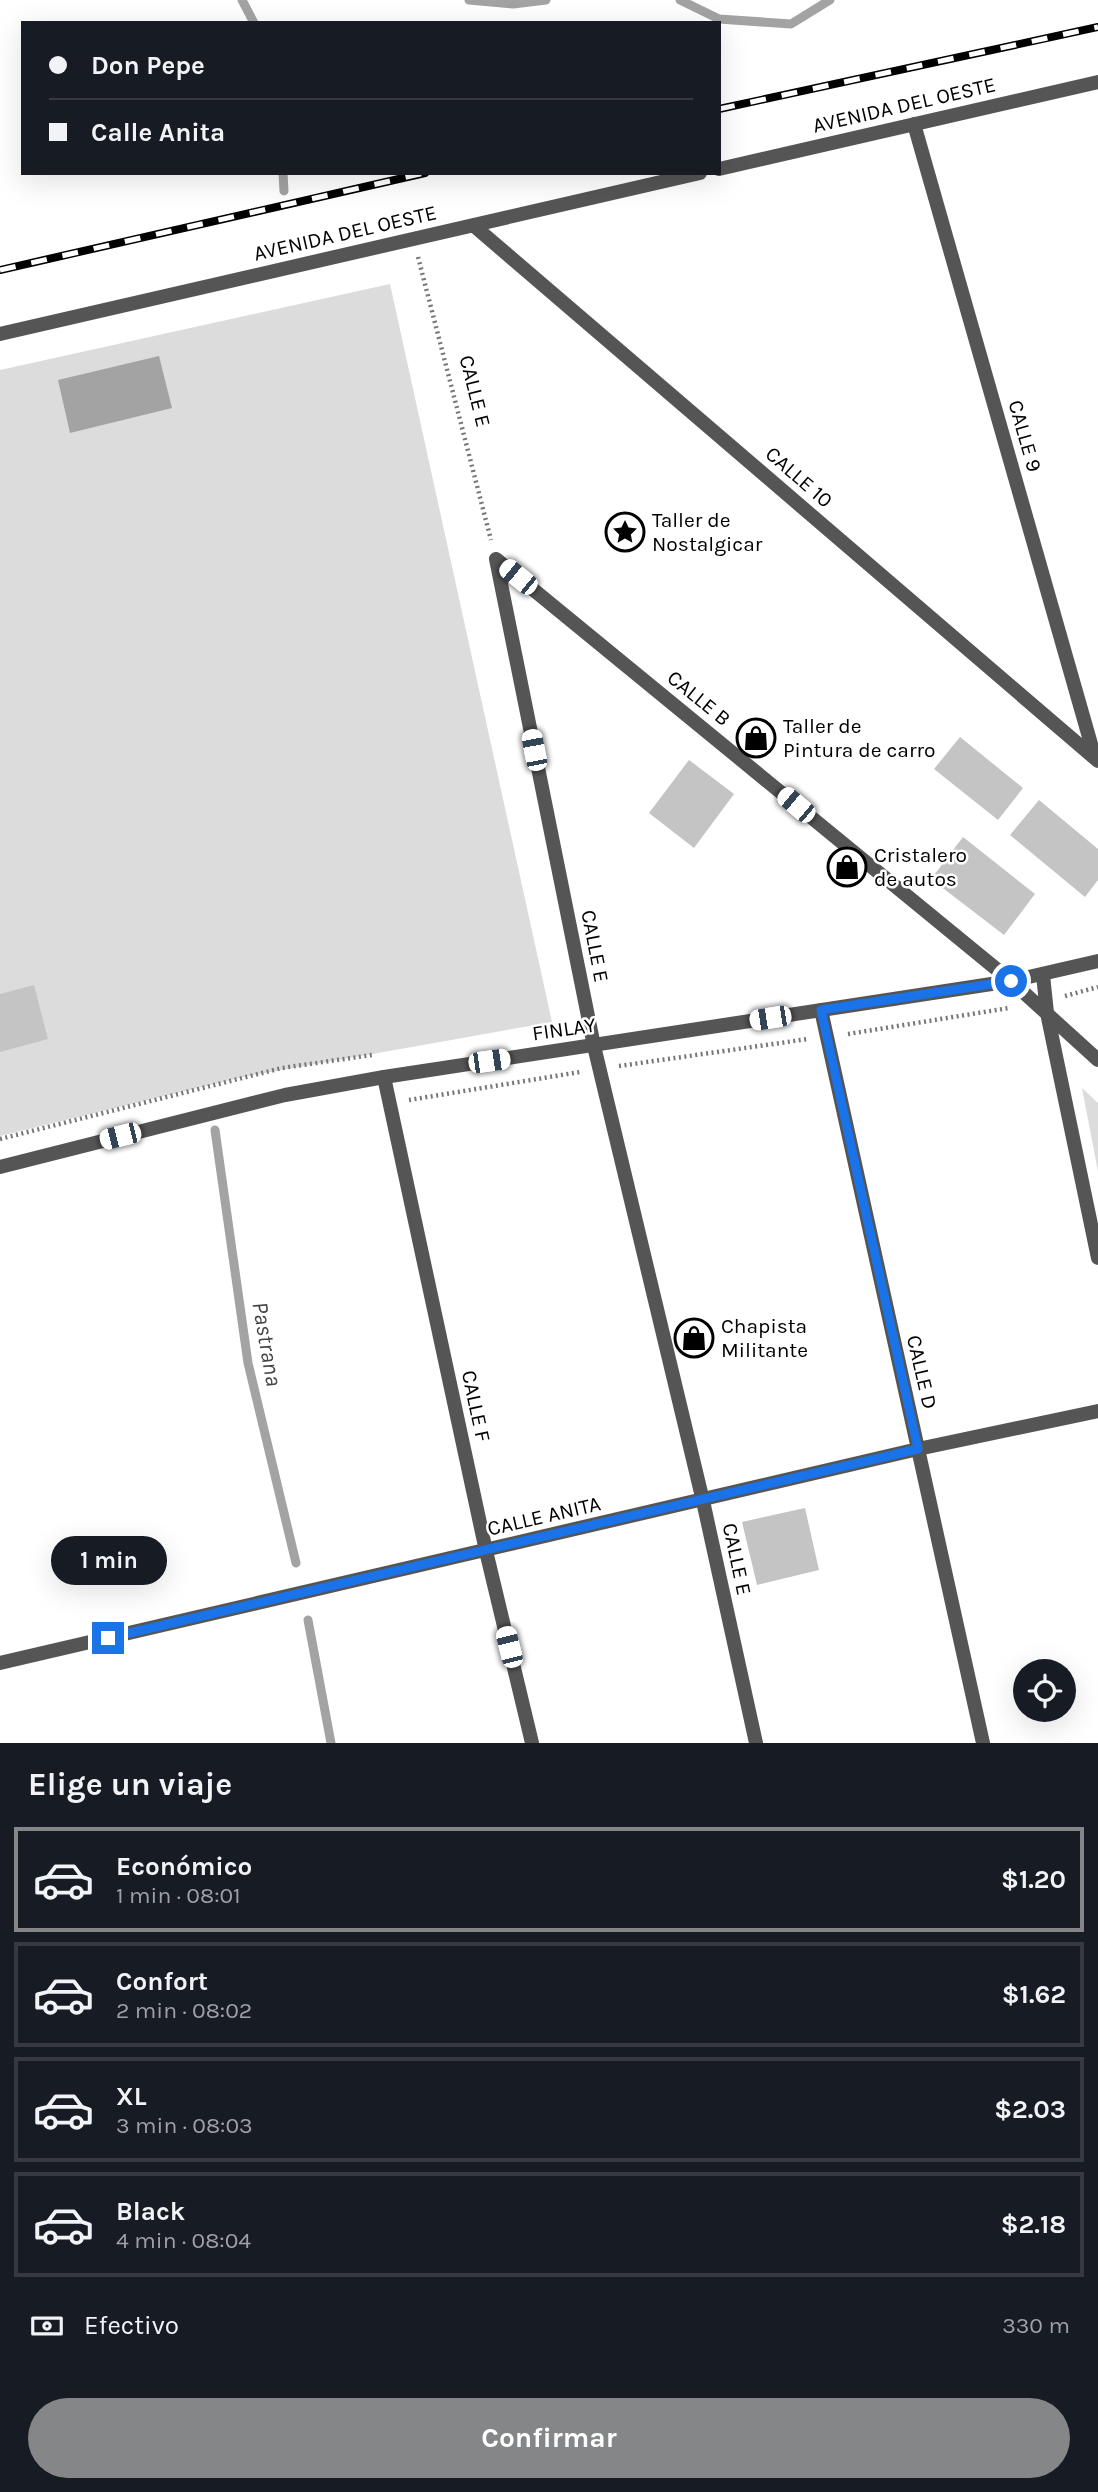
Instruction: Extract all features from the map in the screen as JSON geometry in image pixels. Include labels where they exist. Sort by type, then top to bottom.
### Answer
[{"type":"street","name":"AVENIDA DEL OESTE","points":[[721,169],[1098,82]]},
{"type":"street","name":"CALLE 9","points":[[914,124],[1097,760]]},
{"type":"street","name":"AVENIDA DEL OESTE","points":[[0,334],[691,175]]},
{"type":"street","name":"CALLE 10","points":[[473,225],[1097,760]]},
{"type":"street","name":"CALLE B","points":[[496,559],[1043,1006],[1098,1060]]},
{"type":"street","name":"CALLE E","points":[[496,559],[599,1069],[703,1501],[757,1743]]},
{"type":"street","name":"FINLAY","points":[[0,1167],[285,1095],[384,1077],[1011,981],[1098,961]]},
{"type":"street","points":[[1043,975],[1043,1006],[1098,1258]]},
{"type":"street","name":"CALLE D","points":[[821,1010],[983,1743]]},
{"type":"street","name":"CALLE F","points":[[384,1077],[486,1551],[532,1743]]},
{"type":"street","name":"CALLE ANITA","points":[[0,1662],[918,1449],[1098,1411]]},
{"type":"path","name":"CALLE E","points":[[414,239],[496,559]]},
{"type":"path","points":[[390,1104],[599,1069],[1043,1006],[1098,987]]},
{"type":"shaded area","points":[[390,284],[552,1022],[243,1077],[0,1136],[0,370]]},
{"type":"shaded area","points":[[159,356],[172,408],[70,433],[58,380]]},
{"type":"shaded area","points":[[1082,1088],[1098,1103],[1098,1172]]},
{"type":"building","points":[[960,737],[1023,788],[998,820],[934,769]]},
{"type":"building","points":[[689,760],[734,794],[694,848],[649,813]]},
{"type":"building","points":[[1039,800],[1098,849],[1098,880],[1085,897],[1010,835]]},
{"type":"building","points":[[963,837],[1035,894],[1004,935],[931,879]]},
{"type":"building","points":[[34,985],[48,1039],[0,1052],[0,994]]},
{"type":"building","points":[[805,1508],[819,1570],[757,1585],[742,1522]]},
{"type":"waterway","name":"Pastrana","points":[[242,0],[253,21]]},
{"type":"waterway","points":[[469,0],[513,4],[546,0]]},
{"type":"waterway","points":[[680,0],[719,19],[791,24],[830,0]]},
{"type":"waterway","name":"Pastrana","points":[[283,175],[284,191]]},
{"type":"waterway","name":"Pastrana","points":[[215,1130],[248,1363],[296,1563]]},
{"type":"waterway","name":"Pastrana","points":[[308,1620],[331,1743]]},
{"type":"railway","points":[[721,109],[1098,27]]},
{"type":"railway","points":[[0,270],[416,175]]},
{"type":"place","name":"Taller de Nostalgicar","points":[[625,532]]},
{"type":"place","name":"Taller de Pintura de carro","points":[[756,738]]},
{"type":"place","name":"Cristalero de autos","points":[[847,867]]},
{"type":"place","name":"Chapista Militante","points":[[694,1338]]},
{"type":"route","points":[[108,1638],[918,1449],[821,1010],[1011,981]]}]
